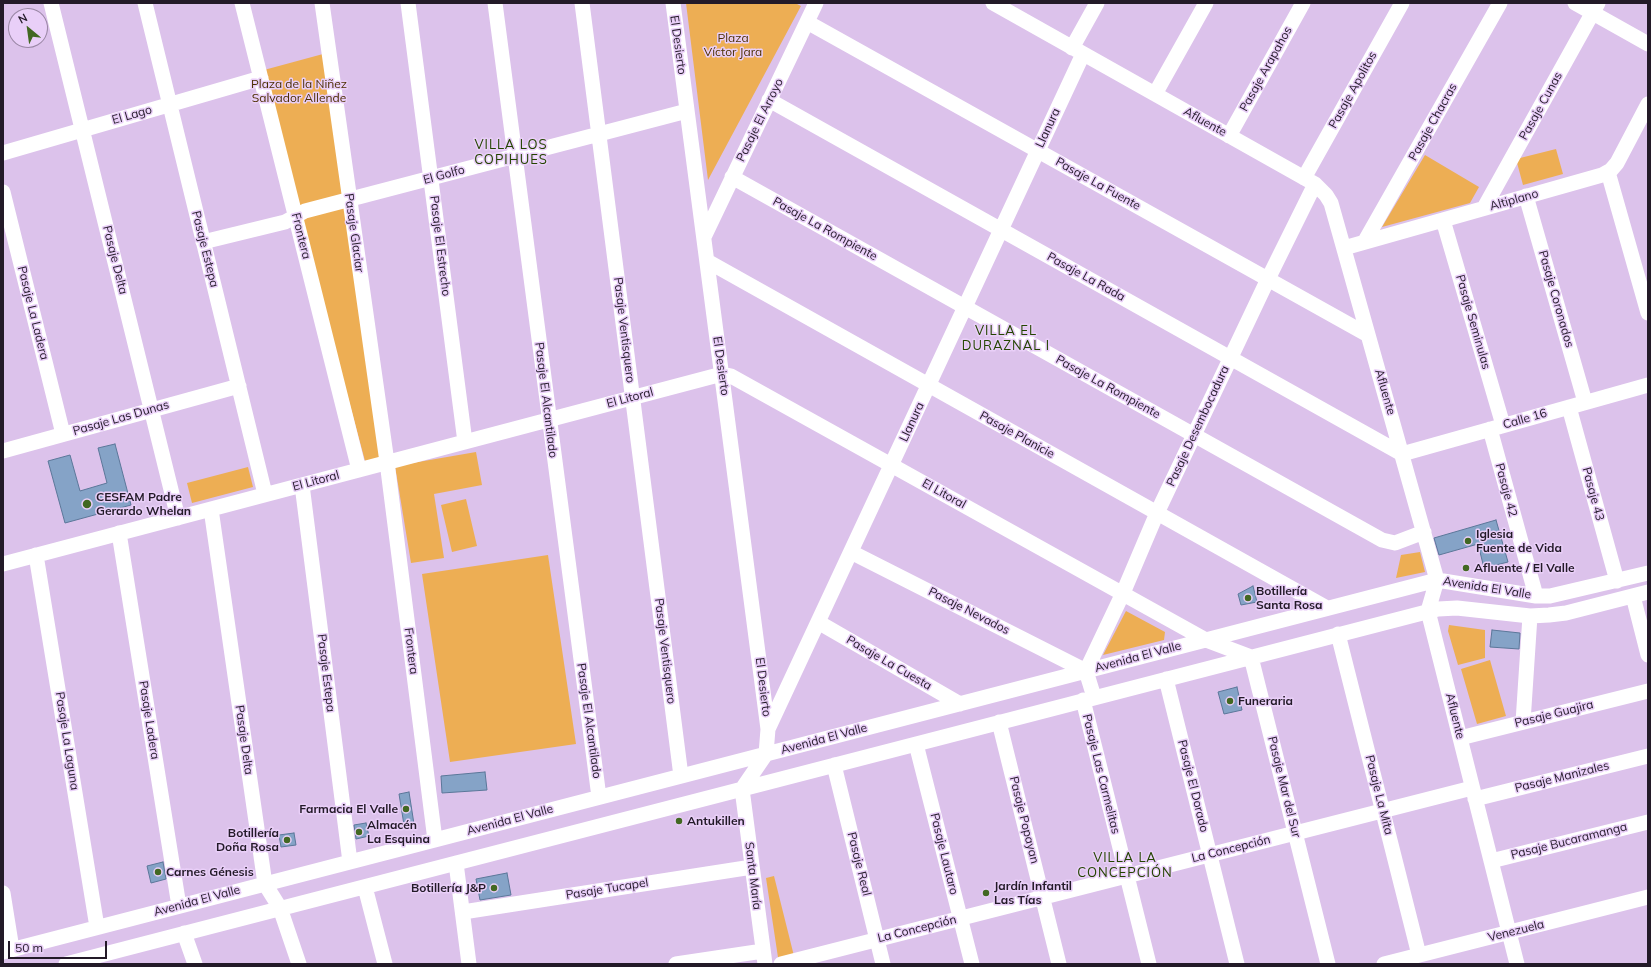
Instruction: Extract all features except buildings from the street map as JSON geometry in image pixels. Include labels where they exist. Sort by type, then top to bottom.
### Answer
[{"type":"street","name":"Pasaje Delta","points":[[52,3],[178,518]]},
{"type":"street","name":"Pasaje Estepa","points":[[145,3],[265,494]]},
{"type":"street","name":"Frontera","points":[[242,3],[359,470]]},
{"type":"street","name":"Pasaje Glaciar","points":[[322,3],[387,462]]},
{"type":"street","name":"Pasaje El Estrecho","points":[[408,3],[465,442]]},
{"type":"street","name":"Pasaje El Alcantilado","points":[[495,3],[516,156],[548,419],[599,797]]},
{"type":"street","name":"Pasaje Ventisquero","points":[[582,3],[681,776]]},
{"type":"street","name":"El Desierto","points":[[673,3],[768,728]]},
{"type":"street","name":"Pasaje El Arroyo","points":[[704,237],[816,3]]},
{"type":"street","name":"Afluente","points":[[993,3],[1309,181],[1326,195],[1331,203],[1344,248],[1437,580]]},
{"type":"street","name":"Llanura","points":[[766,754],[768,728],[1038,151],[1097,3]]},
{"type":"street","points":[[1155,94],[1206,3]]},
{"type":"street","name":"Pasaje Arapahos","points":[[1229,136],[1303,3]]},
{"type":"street","name":"Pasaje Apolitos","points":[[1309,181],[1402,3]]},
{"type":"street","name":"Pasaje Chacras","points":[[1366,241],[1500,3]]},
{"type":"street","points":[[1575,3],[1595,8],[1648,44]]},
{"type":"street","name":"Pasaje Cunas","points":[[1484,208],[1595,8]]},
{"type":"street","name":"Pasaje La Fuente","points":[[807,22],[1368,335]]},
{"type":"street","name":"El Lago","points":[[3,153],[261,78]]},
{"type":"street","name":"Pasaje La Rada","points":[[769,100],[1402,454]]},
{"type":"street","points":[[1648,104],[1617,163],[1608,172],[1648,313]]},
{"type":"street","name":"El Golfo","points":[[203,242],[285,222],[305,211],[687,110]]},
{"type":"street","name":"Altiplano","points":[[1344,248],[1597,177],[1608,172]]},
{"type":"street","name":"Pasaje La Rompiente","points":[[732,177],[1386,542],[1395,543],[1424,532]]},
{"type":"street","name":"Pasaje Desembocadura","points":[[1086,671],[1123,593],[1157,513],[1268,279],[1309,181]]},
{"type":"street","name":"Pasaje La Ladera","points":[[3,192],[63,434]]},
{"type":"street","name":"Pasaje Coronados","points":[[1526,196],[1585,402]]},
{"type":"street","name":"Pasaje Seminulas","points":[[1444,220],[1497,427]]},
{"type":"street","name":"Pasaje Planicie","points":[[707,262],[1327,608]]},
{"type":"street","name":"El Litoral","points":[[3,564],[722,374],[740,380],[1206,640]]},
{"type":"street","name":"Calle 16","points":[[1402,454],[1648,385]]},
{"type":"street","name":"Pasaje Las Dunas","points":[[3,451],[238,386]]},
{"type":"street","name":"Pasaje 43","points":[[1569,407],[1616,581]]},
{"type":"street","name":"Pasaje 42","points":[[1497,427],[1536,596]]},
{"type":"street","name":"Frontera","points":[[387,462],[435,840]]},
{"type":"street","name":"Pasaje Estepa","points":[[302,485],[350,862]]},
{"type":"street","name":"Pasaje Delta","points":[[211,509],[265,884],[280,908],[299,964]]},
{"type":"street","name":"Pasaje Ladera","points":[[120,533],[179,906]]},
{"type":"street","name":"Pasaje Nevados","points":[[851,552],[1086,671]]},
{"type":"street","name":"Pasaje La Laguna","points":[[36,555],[97,927]]},
{"type":"street","name":"Avenida El Valle","points":[[8,951],[1437,580],[1536,596],[1550,596],[1648,573]]},
{"type":"street","points":[[1428,611],[1437,580]]},
{"type":"street","name":"Avenida El Valle","points":[[66,964],[88,961],[184,933],[1428,611],[1457,608],[1530,616],[1566,613],[1648,592]]},
{"type":"street","points":[[1633,596],[1648,655]]},
{"type":"street","name":"Afluente","points":[[1428,611],[1517,964]]},
{"type":"street","points":[[1523,722],[1530,616]]},
{"type":"street","name":"Pasaje La Cuesta","points":[[818,622],[960,704]]},
{"type":"street","name":"Pasaje La Mita","points":[[1338,634],[1419,955]]},
{"type":"street","points":[[1206,640],[1252,657]]},
{"type":"street","name":"Pasaje Mar del Sur","points":[[1252,657],[1328,964]]},
{"type":"street","name":"Pasaje Las Carmelitas","points":[[1086,671],[1089,699],[1127,876],[1150,964]]},
{"type":"street","name":"Pasaje El Dorado","points":[[1166,679],[1237,964]]},
{"type":"street","name":"Pasaje Guajira","points":[[1460,738],[1648,691]]},
{"type":"street","name":"Pasaje Popayan","points":[[999,722],[1060,964]]},
{"type":"street","name":"Pasaje Lautaro","points":[[916,744],[972,964]]},
{"type":"street","points":[[742,789],[766,754]]},
{"type":"street","name":"Pasaje Manizales","points":[[1474,793],[1648,756]]},
{"type":"street","name":"Pasaje Real","points":[[834,765],[883,964]]},
{"type":"street","name":"Santa María","points":[[742,789],[764,957]]},
{"type":"street","name":"La Concepción","points":[[781,964],[1383,811],[1474,793]]},
{"type":"street","name":"Pasaje Bucaramanga","points":[[1491,861],[1648,822]]},
{"type":"street","points":[[456,863],[469,964]]},
{"type":"street","name":"Pasaje Tucapel","points":[[462,912],[752,867]]},
{"type":"street","points":[[365,886],[386,964]]},
{"type":"street","points":[[3,893],[8,951]]},
{"type":"street","name":"Venezuela","points":[[1384,964],[1419,955],[1439,957],[1509,932],[1648,897]]},
{"type":"street","points":[[184,933],[195,964]]},
{"type":"street","points":[[676,964],[764,957]]},
{"type":"green space","name":"Plaza Víctor Jara","points":[[686,3],[795,3],[801,6],[708,180]]},
{"type":"green space","name":"Plaza de la Niñez Salvador Allende","points":[[323,54],[382,457],[365,461],[302,225],[264,70]]},
{"type":"green space","points":[[1556,149],[1563,174],[1523,185],[1516,159]]},
{"type":"green space","points":[[1425,155],[1479,187],[1470,203],[1382,227]]},
{"type":"green space","points":[[476,452],[482,485],[434,494],[444,558],[411,563],[395,466]]},
{"type":"green space","points":[[248,467],[253,487],[192,503],[187,483]]},
{"type":"green space","points":[[466,499],[477,546],[452,552],[441,505]]},
{"type":"green space","points":[[1420,552],[1425,572],[1396,578],[1401,555]]},
{"type":"green space","points":[[548,555],[576,744],[450,762],[422,574]]},
{"type":"green space","points":[[1126,611],[1165,632],[1164,640],[1103,655]]},
{"type":"green space","points":[[1449,625],[1485,630],[1485,658],[1458,665],[1448,631]]},
{"type":"green space","points":[[1490,660],[1506,716],[1477,724],[1461,669]]},
{"type":"green space","points":[[774,876],[796,964],[779,964],[766,878]]},
{"type":"place","name":"CESFAM Padre Gerardo Whelan","points":[[87,504]]},
{"type":"place","name":"Iglesia Fuente de Vida","points":[[1468,541]]},
{"type":"place","name":"Afluente / El Valle","points":[[1466,568]]},
{"type":"place","name":"Botillería Santa Rosa","points":[[1248,598]]},
{"type":"place","name":"Funeraria","points":[[1230,701]]},
{"type":"place","name":"Farmacia El Valle","points":[[406,809]]},
{"type":"place","name":"Antukillen","points":[[679,821]]},
{"type":"place","name":"Almacén La Esquina","points":[[359,832]]},
{"type":"place","name":"Botillería Doña Rosa","points":[[287,840]]},
{"type":"place","name":"Carnes Génesis","points":[[158,872]]},
{"type":"place","name":"Botillería J&P","points":[[494,888]]},
{"type":"place","name":"Jardín Infantil Las Tías","points":[[986,893]]},
{"type":"district","name":"VILLA LOS COPIHUES","points":[[511,152]]},
{"type":"district","name":"VILLA EL DURAZNAL I","points":[[1006,338]]},
{"type":"district","name":"VILLA LA CONCEPCIÓN","points":[[1125,866]]}]
